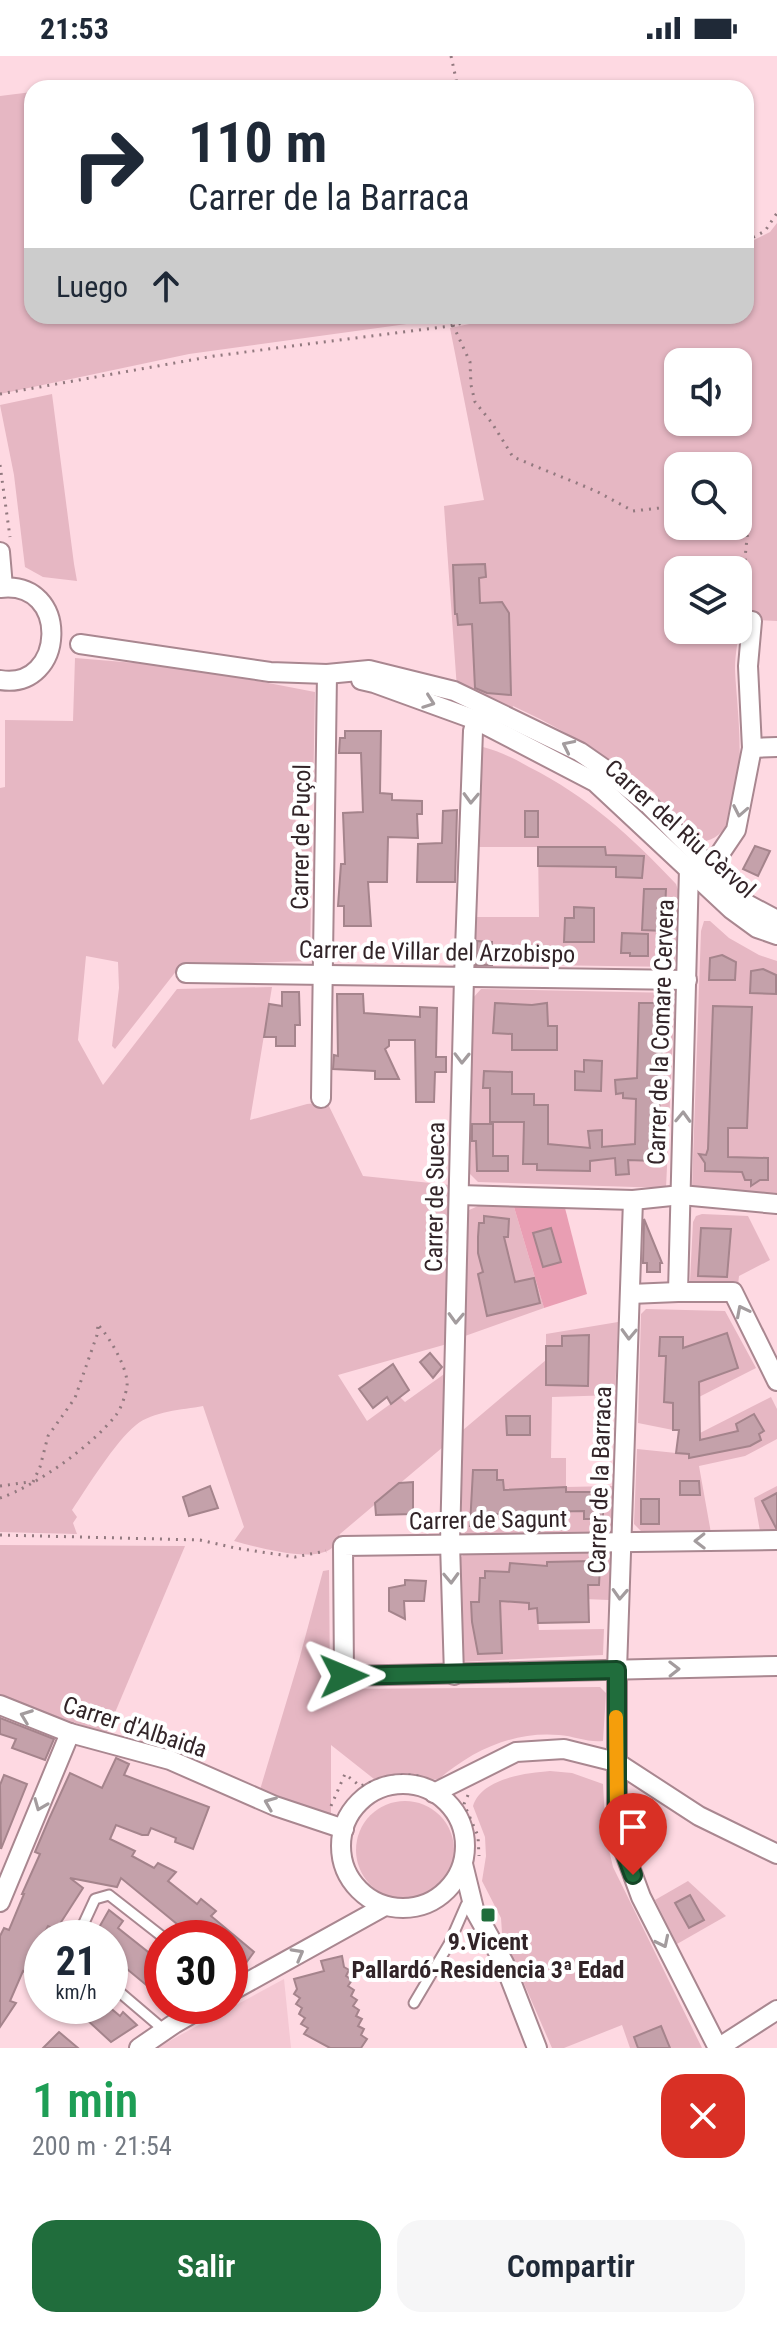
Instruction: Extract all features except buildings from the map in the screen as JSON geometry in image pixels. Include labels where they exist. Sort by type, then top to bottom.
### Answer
[{"type":"street","points":[[0,680],[8,682],[26,677],[43,663],[49,653],[53,631],[49,614],[37,598],[12,586],[1,587],[5,544]]},
{"type":"street","name":"Carrer del Riu Cèrvol","points":[[53,631],[80,644],[270,672],[327,674],[369,670],[454,691],[580,752],[648,804],[745,903],[777,920]]},
{"type":"street","name":"Carrer del Riu Cèrvol","points":[[49,653],[80,644]]},
{"type":"street","points":[[711,867],[736,830],[752,748],[750,644]]},
{"type":"street","name":"Carrer del Riu Cèrvol","points":[[327,674],[374,683],[476,720],[595,782],[731,909],[757,928],[777,935]]},
{"type":"street","name":"Carrer de Puçol","points":[[321,1098],[327,674]]},
{"type":"street","name":"Carrer de Sueca","points":[[454,1675],[450,1543],[464,977],[473,731],[476,720]]},
{"type":"street","points":[[752,748],[777,747]]},
{"type":"street","name":"Carrer de la Comare Cervera","points":[[678,1292],[689,869]]},
{"type":"street","name":"Carrer de Villar del Arzobispo","points":[[186,973],[687,980]]},
{"type":"street","points":[[459,1195],[633,1200],[681,1195],[777,1204]]},
{"type":"street","name":"Carrer de la Barraca","points":[[633,1200],[617,1670],[617,1832],[641,1897],[718,2048]]},
{"type":"street","points":[[630,1294],[733,1292],[777,1381]]},
{"type":"street","name":"Carrer de Sagunt","points":[[343,1546],[777,1540]]},
{"type":"street","points":[[343,1546],[344,1676],[777,1666]]},
{"type":"street","name":"Carrer d'Albaida","points":[[0,1705],[70,1733],[170,1760],[275,1806],[344,1829]]},
{"type":"street","points":[[0,1902],[70,1733]]},
{"type":"street","points":[[434,1793],[516,1752],[564,1749],[616,1762],[699,1816],[777,1854]]},
{"type":"street","points":[[452,1808],[467,1774]]},
{"type":"street","points":[[463,1864],[455,1882],[427,1904],[411,1908],[385,1906],[363,1894],[351,1880],[341,1847],[344,1829],[362,1800],[378,1790],[397,1785],[416,1786],[434,1793],[452,1808],[462,1825],[465,1845],[463,1864],[470,1907],[504,1963],[537,2048]]},
{"type":"street","points":[[442,1895],[470,1907]]},
{"type":"street","points":[[248,1982],[385,1906]]},
{"type":"street","points":[[718,2048],[777,2010]]},
{"type":"street","points":[[139,2048],[174,2024]]},
{"type":"lane","points":[[85,1920],[95,1899],[109,1895],[144,1922]]},
{"type":"lane","points":[[414,2003],[470,1907]]},
{"type":"lane","points":[[128,1999],[164,2030]]},
{"type":"path","points":[[451,56],[456,80]]},
{"type":"path","points":[[754,237],[765,231],[777,213]]},
{"type":"path","points":[[0,394],[214,356],[457,324]]},
{"type":"path","points":[[453,325],[470,362],[475,402],[513,457],[596,491],[633,511],[664,508]]},
{"type":"path","points":[[0,465],[5,544]]},
{"type":"path","points":[[0,1498],[33,1482],[65,1462],[118,1413],[128,1383],[110,1337],[98,1325],[75,1398],[48,1436],[33,1482]]},
{"type":"path","points":[[0,1486],[33,1482]]},
{"type":"path","points":[[0,1535],[200,1540],[295,1557],[343,1546]]},
{"type":"shaded area","points":[[24,93],[24,324],[407,324],[189,354],[0,394],[0,96]]},
{"type":"shaded area","points":[[777,223],[777,621],[752,620],[752,556],[664,556],[664,644],[737,644],[735,669],[740,764],[737,791],[732,814],[722,832],[706,841],[658,801],[655,793],[587,745],[513,706],[512,712],[457,689],[444,506],[484,500],[450,328],[469,324],[754,324],[754,240],[770,232]]},
{"type":"shaded area","points":[[52,394],[77,581],[43,577],[25,567],[14,475],[0,405]]},
{"type":"shaded area","points":[[75,658],[184,667],[315,692],[313,799],[295,799],[296,834],[312,835],[310,961],[181,965],[115,1049],[112,1046],[119,988],[118,962],[86,956],[78,1040],[103,1085],[177,989],[272,987],[250,1120],[307,1104],[327,1102],[363,1176],[450,1185],[447,1344],[338,1375],[367,1421],[400,1397],[405,1402],[447,1372],[443,1447],[340,1534],[331,1549],[320,1553],[282,1552],[234,1541],[244,1527],[203,1406],[143,1420],[119,1442],[72,1510],[77,1517],[73,1523],[77,1534],[0,1532],[0,788],[5,787],[5,720],[73,721]]},
{"type":"shaded area","points":[[483,747],[524,764],[589,804],[643,850],[676,884],[675,967],[473,964],[473,917],[539,917],[538,847],[475,847],[480,749]]},
{"type":"shaded area","points":[[704,921],[710,921],[729,938],[759,955],[777,961],[777,1195],[692,1188],[701,931]]},
{"type":"shaded area","points":[[481,989],[675,993],[666,1188],[478,1182],[468,1172],[472,999]]},
{"type":"shaded area","points":[[478,1206],[514,1207],[544,1308],[465,1336],[467,1211]]},
{"type":"shaded area","points":[[514,1207],[565,1208],[587,1294],[544,1308]]},
{"type":"shaded area","points":[[696,1216],[748,1216],[770,1260],[739,1276],[738,1285],[690,1281],[693,1222]]},
{"type":"shaded area","points":[[646,1309],[725,1311],[756,1368],[699,1397],[700,1430],[673,1430],[638,1423],[641,1314]]},
{"type":"shaded area","points":[[618,1322],[615,1395],[552,1397],[551,1458],[566,1458],[566,1487],[613,1486],[612,1531],[466,1534],[461,1528],[463,1430],[546,1360],[546,1334]]},
{"type":"shaded area","points":[[771,1397],[777,1409],[777,1439],[745,1456],[699,1466],[711,1533],[643,1533],[634,1524],[637,1449],[676,1453],[700,1444],[700,1433]]},
{"type":"shaded area","points":[[777,1486],[777,1531],[760,1531],[754,1498]]},
{"type":"shaded area","points":[[0,1545],[185,1546],[106,1734],[0,1696]]},
{"type":"shaded area","points":[[466,1552],[611,1552],[609,1600],[536,1597],[539,1630],[604,1629],[603,1655],[459,1662],[460,1558]]},
{"type":"shaded area","points":[[329,1570],[330,1689],[600,1687],[606,1693],[603,1741],[559,1735],[526,1736],[480,1751],[439,1779],[432,1780],[406,1775],[374,1779],[331,1745],[331,1816],[259,1793],[323,1571]]},
{"type":"shaded area","points":[[550,1771],[572,1773],[603,1784],[606,1837],[613,1867],[702,2048],[630,2048],[622,2025],[564,2048],[552,2048],[502,1933],[501,1918],[482,1881],[485,1837],[473,1806],[485,1789],[495,1783]]},
{"type":"shaded area","points":[[405,1801],[432,1809],[446,1823],[454,1850],[446,1877],[432,1891],[405,1899],[378,1891],[364,1877],[356,1850],[364,1823],[378,1809]]},
{"type":"shaded area","points":[[688,1881],[726,1916],[677,1944],[655,1900]]},
{"type":"shaded area","points":[[284,1979],[291,2048],[158,2048],[201,2024],[248,2024],[248,1998]]},
{"type":"slow traffic","points":[[616,1717],[617,1813]]},
{"type":"place","name":"9.Vicent Pallardó-Residencia 3ª Edad","points":[[488,1915]]},
{"type":"route","points":[[344,1676],[617,1670],[617,1832],[633,1875]]}]
